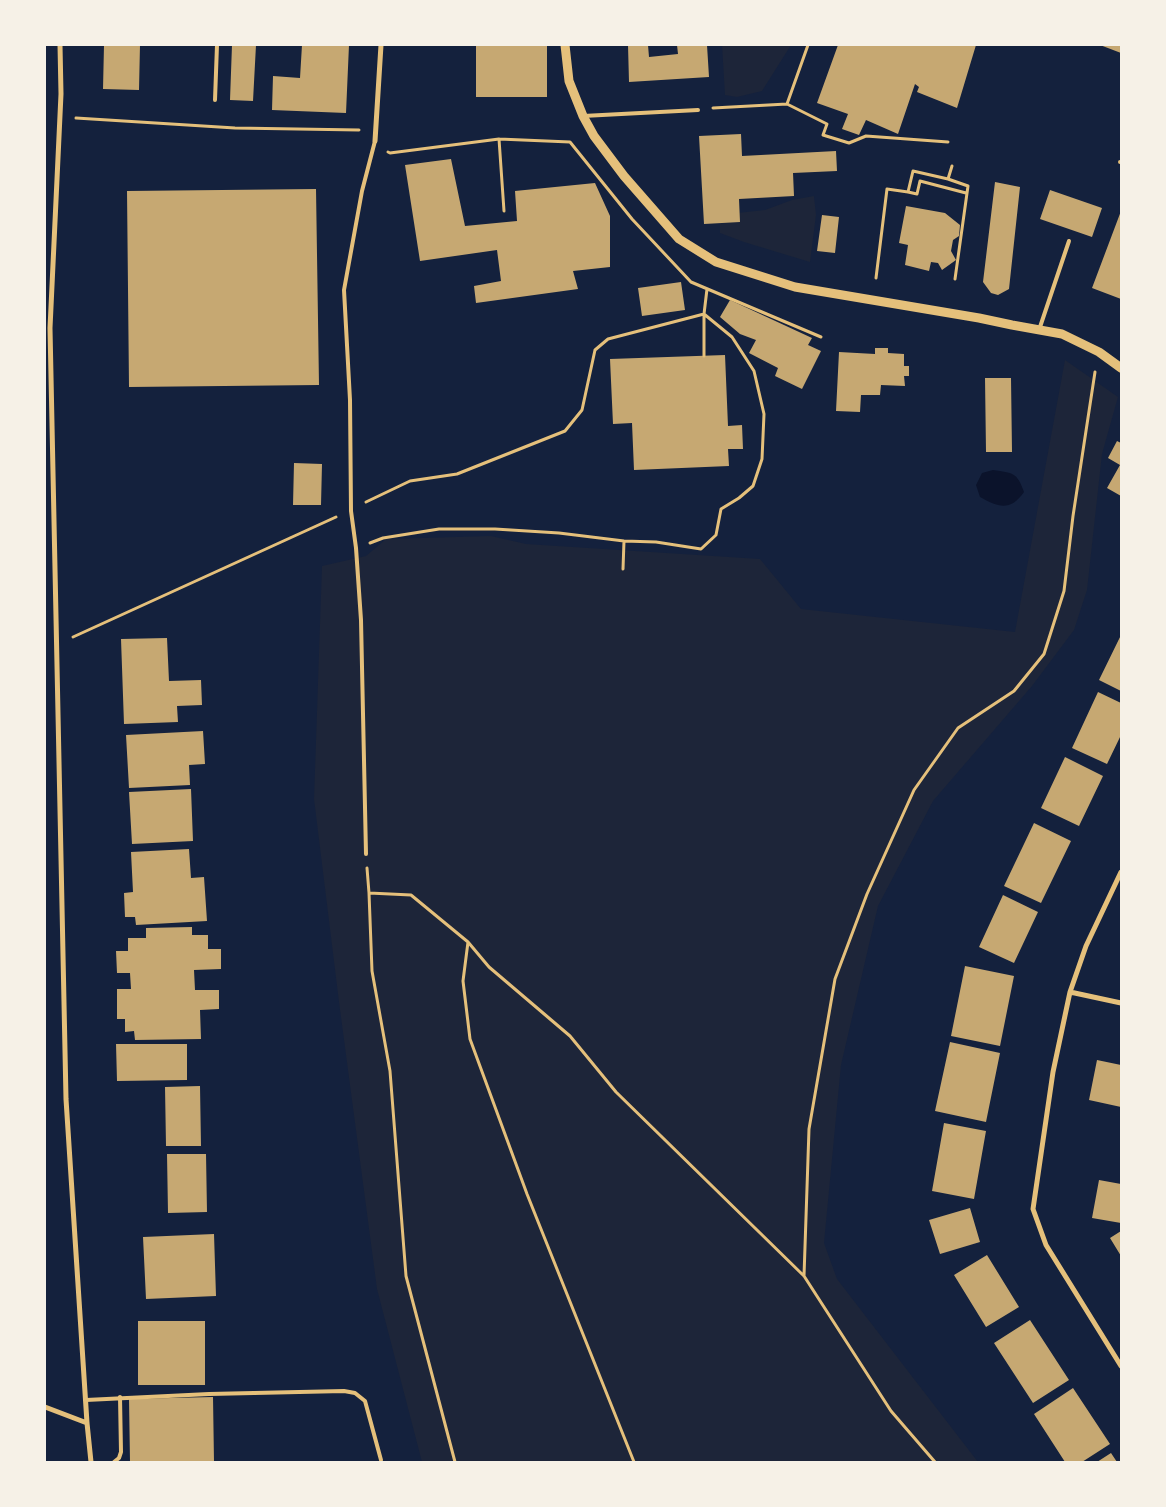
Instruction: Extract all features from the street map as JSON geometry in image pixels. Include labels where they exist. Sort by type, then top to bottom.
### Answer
[{"type":"street","points":[[60,45],[62,94],[50,328],[66,1099],[91,1462]]},
{"type":"street","points":[[375,141],[381,45]]},
{"type":"street","points":[[565,45],[569,81],[583,116],[594,136],[624,176],[679,239],[716,262],[796,287],[987,319],[1062,334],[1099,352],[1121,368]]},
{"type":"street","points":[[1121,872],[1086,946],[1070,992],[1053,1072],[1033,1209],[1046,1246],[1121,1366]]},
{"type":"street","points":[[1070,992],[1121,1003]]},
{"type":"street","points":[[45,1407],[87,1423]]},
{"type":"lane","points":[[215,100],[217,45]]},
{"type":"lane","points":[[583,116],[698,110]]},
{"type":"lane","points":[[366,854],[361,620],[356,548],[351,511],[350,400],[344,290],[362,191],[375,141]]},
{"type":"lane","points":[[1039,330],[1069,241]]},
{"type":"lane","points":[[86,1400],[120,1397],[344,1391],[355,1393],[365,1401],[381,1460]]},
{"type":"lane","points":[[114,1462],[119,1458],[121,1452],[120,1397]]},
{"type":"path","points":[[787,104],[808,45]]},
{"type":"path","points":[[698,110],[787,104],[827,124],[823,135],[849,143],[866,136],[948,142]]},
{"type":"path","points":[[60,117],[235,128],[359,130],[390,153],[499,139],[570,142],[632,220],[691,282],[821,337]]},
{"type":"path","points":[[499,139],[504,211]]},
{"type":"path","points":[[948,179],[952,166]]},
{"type":"path","points":[[908,192],[912,171],[948,179],[968,186],[955,279]]},
{"type":"path","points":[[876,278],[887,189],[916,194],[920,181],[966,193]]},
{"type":"path","points":[[704,356],[704,314],[707,289]]},
{"type":"path","points":[[57,642],[83,633],[351,511],[363,503],[410,481],[456,474],[565,430],[582,410],[596,350],[608,339],[704,314]]},
{"type":"path","points":[[356,548],[383,538],[439,529],[495,528],[624,541],[656,542],[701,549],[716,535],[721,508],[739,498],[753,486],[762,459],[764,414],[754,371],[732,337],[704,314]]},
{"type":"path","points":[[804,1276],[809,1129],[835,979],[867,894],[914,790],[958,728],[1014,691],[1044,654],[1064,592],[1073,516],[1099,352]]},
{"type":"path","points":[[622,569],[624,541]]},
{"type":"path","points":[[366,854],[372,971],[390,1071],[406,1276],[454,1462]]},
{"type":"path","points":[[369,893],[411,895],[468,942],[489,967],[570,1036],[616,1092],[804,1276],[891,1411],[935,1462]]},
{"type":"path","points":[[468,942],[463,981],[470,1039],[531,1204],[634,1462]]},
{"type":"shaded area","points":[[722,45],[791,45],[762,91],[737,97],[725,95]]},
{"type":"shaded area","points":[[814,196],[816,215],[810,262],[720,233],[720,223],[728,214],[765,210],[792,200]]},
{"type":"shaded area","points":[[1065,360],[1118,397],[1102,454],[1087,590],[1074,630],[1032,686],[933,801],[878,906],[841,1065],[824,1243],[837,1279],[978,1462],[422,1462],[377,1289],[314,799],[322,566],[366,556],[386,539],[491,536],[526,544],[760,559],[801,609],[1015,632]]},
{"type":"shaded area","points":[[993,470],[1010,473],[1019,481],[1024,492],[1014,503],[1004,506],[998,505],[980,497],[976,485],[982,473]]},
{"type":"building","points":[[104,45],[140,45],[139,90],[103,89]]},
{"type":"building","points":[[232,45],[256,45],[253,101],[230,100]]},
{"type":"building","points":[[302,45],[349,45],[346,113],[272,110],[273,76],[300,78]]},
{"type":"building","points":[[476,45],[547,45],[547,97],[476,97]]},
{"type":"building","points":[[628,45],[648,45],[649,57],[678,54],[677,45],[707,45],[709,77],[629,82]]},
{"type":"building","points":[[838,45],[976,45],[957,108],[917,92],[919,87],[915,84],[898,134],[866,120],[859,135],[842,129],[848,114],[817,103]]},
{"type":"building","points":[[1100,45],[1121,45],[1121,53]]},
{"type":"building","points":[[741,134],[742,156],[836,151],[837,171],[793,173],[794,196],[739,199],[740,222],[704,224],[699,136]]},
{"type":"building","points":[[451,159],[465,226],[517,221],[515,191],[595,183],[610,216],[610,267],[573,271],[578,289],[476,303],[474,286],[501,281],[497,250],[420,261],[405,165]]},
{"type":"building","points":[[995,182],[1020,187],[1009,289],[998,295],[991,293],[983,282]]},
{"type":"building","points":[[316,189],[319,385],[129,387],[127,191]]},
{"type":"building","points":[[1050,190],[1102,208],[1092,237],[1040,219]]},
{"type":"building","points":[[906,206],[945,213],[960,225],[959,236],[953,240],[951,251],[956,260],[942,270],[938,263],[931,262],[929,271],[905,265],[908,245],[899,243]]},
{"type":"building","points":[[1121,211],[1121,299],[1092,288]]},
{"type":"building","points":[[822,215],[839,217],[835,253],[817,251]]},
{"type":"building","points":[[681,282],[685,310],[642,316],[638,288]]},
{"type":"building","points":[[730,300],[812,338],[808,345],[821,351],[802,389],[775,376],[778,368],[749,353],[756,340],[740,334],[720,317]]},
{"type":"building","points":[[875,348],[888,348],[888,353],[904,354],[904,366],[909,366],[909,376],[904,376],[905,386],[881,385],[880,395],[861,395],[860,412],[836,411],[839,352],[875,354]]},
{"type":"building","points":[[725,355],[728,426],[742,425],[743,449],[728,449],[729,466],[634,470],[632,423],[613,424],[610,359]]},
{"type":"building","points":[[985,378],[1011,378],[1012,452],[986,452]]},
{"type":"building","points":[[1117,441],[1121,443],[1121,496],[1107,488],[1120,465],[1108,458]]},
{"type":"building","points":[[294,463],[322,464],[321,505],[293,505]]},
{"type":"building","points":[[1121,635],[1121,691],[1099,680]]},
{"type":"building","points":[[167,638],[169,681],[201,680],[202,705],[177,706],[178,722],[124,724],[121,639]]},
{"type":"building","points":[[1098,692],[1121,703],[1121,735],[1107,764],[1072,748]]},
{"type":"building","points":[[203,731],[205,764],[189,765],[190,785],[129,788],[126,735]]},
{"type":"building","points":[[1065,757],[1103,776],[1079,826],[1041,808]]},
{"type":"building","points":[[191,789],[193,841],[132,844],[129,792]]},
{"type":"building","points":[[1034,823],[1071,841],[1041,903],[1004,886]]},
{"type":"building","points":[[189,849],[191,878],[204,877],[207,921],[136,925],[135,917],[125,917],[124,893],[133,892],[131,852]]},
{"type":"building","points":[[1003,895],[1038,912],[1014,963],[979,947]]},
{"type":"building","points":[[192,927],[192,935],[208,935],[208,949],[221,949],[221,969],[194,970],[195,990],[219,990],[219,1009],[200,1010],[201,1039],[135,1040],[134,1031],[125,1032],[125,1019],[117,1019],[117,989],[131,989],[130,973],[117,973],[116,951],[128,951],[128,938],[146,938],[146,928]]},
{"type":"building","points":[[965,966],[1014,976],[1000,1046],[951,1036]]},
{"type":"building","points":[[950,1042],[1000,1053],[986,1122],[935,1111]]},
{"type":"building","points":[[116,1044],[187,1044],[187,1080],[117,1081]]},
{"type":"building","points":[[1097,1060],[1121,1065],[1121,1107],[1089,1100]]},
{"type":"building","points":[[200,1086],[201,1146],[166,1146],[165,1087]]},
{"type":"building","points":[[944,1123],[986,1131],[974,1199],[932,1191]]},
{"type":"building","points":[[167,1154],[206,1154],[207,1212],[168,1213]]},
{"type":"building","points":[[1099,1180],[1121,1184],[1121,1223],[1092,1218]]},
{"type":"building","points":[[970,1208],[980,1242],[940,1254],[929,1220]]},
{"type":"building","points":[[1121,1231],[1121,1256],[1110,1238]]},
{"type":"building","points":[[214,1234],[216,1296],[146,1299],[143,1237]]},
{"type":"building","points":[[987,1255],[1019,1307],[986,1327],[954,1275]]},
{"type":"building","points":[[1030,1320],[1069,1380],[1033,1403],[994,1343]]},
{"type":"building","points":[[138,1321],[205,1321],[205,1385],[138,1385]]},
{"type":"building","points":[[1073,1388],[1110,1444],[1082,1462],[1065,1462],[1034,1414]]},
{"type":"building","points":[[213,1397],[214,1462],[130,1462],[129,1399]]},
{"type":"building","points":[[1111,1453],[1117,1462],[1097,1462]]}]
